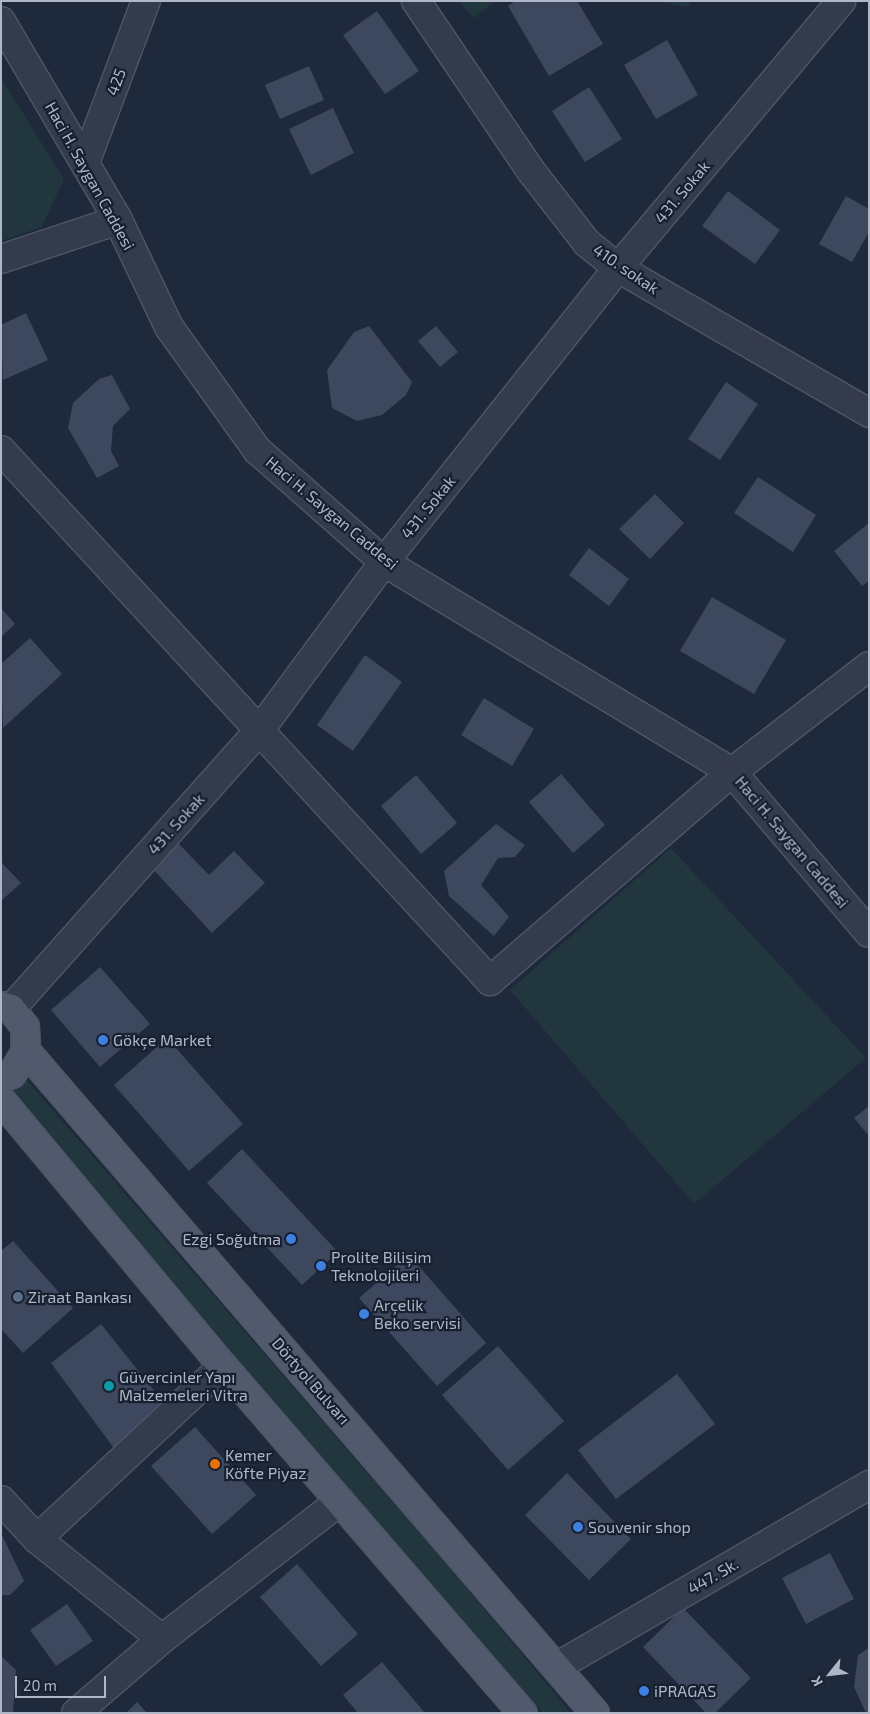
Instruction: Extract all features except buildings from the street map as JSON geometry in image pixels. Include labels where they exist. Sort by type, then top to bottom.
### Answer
[{"type":"main road","points":[[1,1078],[12,1074],[26,1051],[24,1027],[6,1007]]},
{"type":"main road","name":"Dörtyol Bulvarı","points":[[26,1051],[558,1666],[595,1713]]},
{"type":"main road","points":[[1,1100],[223,1366],[523,1713]]},
{"type":"street","name":"425","points":[[85,163],[146,1]]},
{"type":"street","name":"410. sokak","points":[[416,1],[537,178],[587,243],[618,268],[869,413]]},
{"type":"street","name":"431. Sokak","points":[[6,1007],[260,731],[384,562],[618,268],[841,1]]},
{"type":"street","name":"Haci H. Saygan Caddesi","points":[[1,20],[118,220],[169,327],[257,450],[384,562],[732,772],[869,933]]},
{"type":"street","points":[[1,259],[118,220]]},
{"type":"street","points":[[1,450],[490,981],[732,772],[869,666]]},
{"type":"street","points":[[37,1539],[223,1366]]},
{"type":"street","name":"447. Sk.","points":[[558,1666],[869,1485]]},
{"type":"street","points":[[1,1500],[37,1539],[162,1639]]},
{"type":"street","points":[[76,1713],[162,1639],[340,1501]]},
{"type":"green space","points":[[458,1],[495,1],[474,18]]},
{"type":"green space","points":[[657,1],[692,1],[687,7]]},
{"type":"green space","points":[[1,78],[64,179],[42,227],[1,241]]},
{"type":"green space","points":[[671,848],[866,1058],[694,1204],[510,990]]},
{"type":"green space","points":[[24,1077],[443,1560],[571,1713],[543,1713],[5,1095]]},
{"type":"place","name":"Gökçe Market","points":[[103,1040]]},
{"type":"place","name":"Ezgi Soğutma","points":[[291,1239]]},
{"type":"place","name":"Prolite Bilişim Teknolojileri","points":[[321,1266]]},
{"type":"place","name":"Ziraat Bankası","points":[[18,1297]]},
{"type":"place","name":"Arçelik Beko servisi","points":[[364,1314]]},
{"type":"place","name":"Güvercinler Yapı Malzemeleri Vitra","points":[[109,1386]]},
{"type":"place","name":"Kemer Köfte Piyaz","points":[[215,1464]]},
{"type":"place","name":"Souvenir shop","points":[[578,1527]]},
{"type":"place","name":"iPRAGAS","points":[[644,1691]]}]
